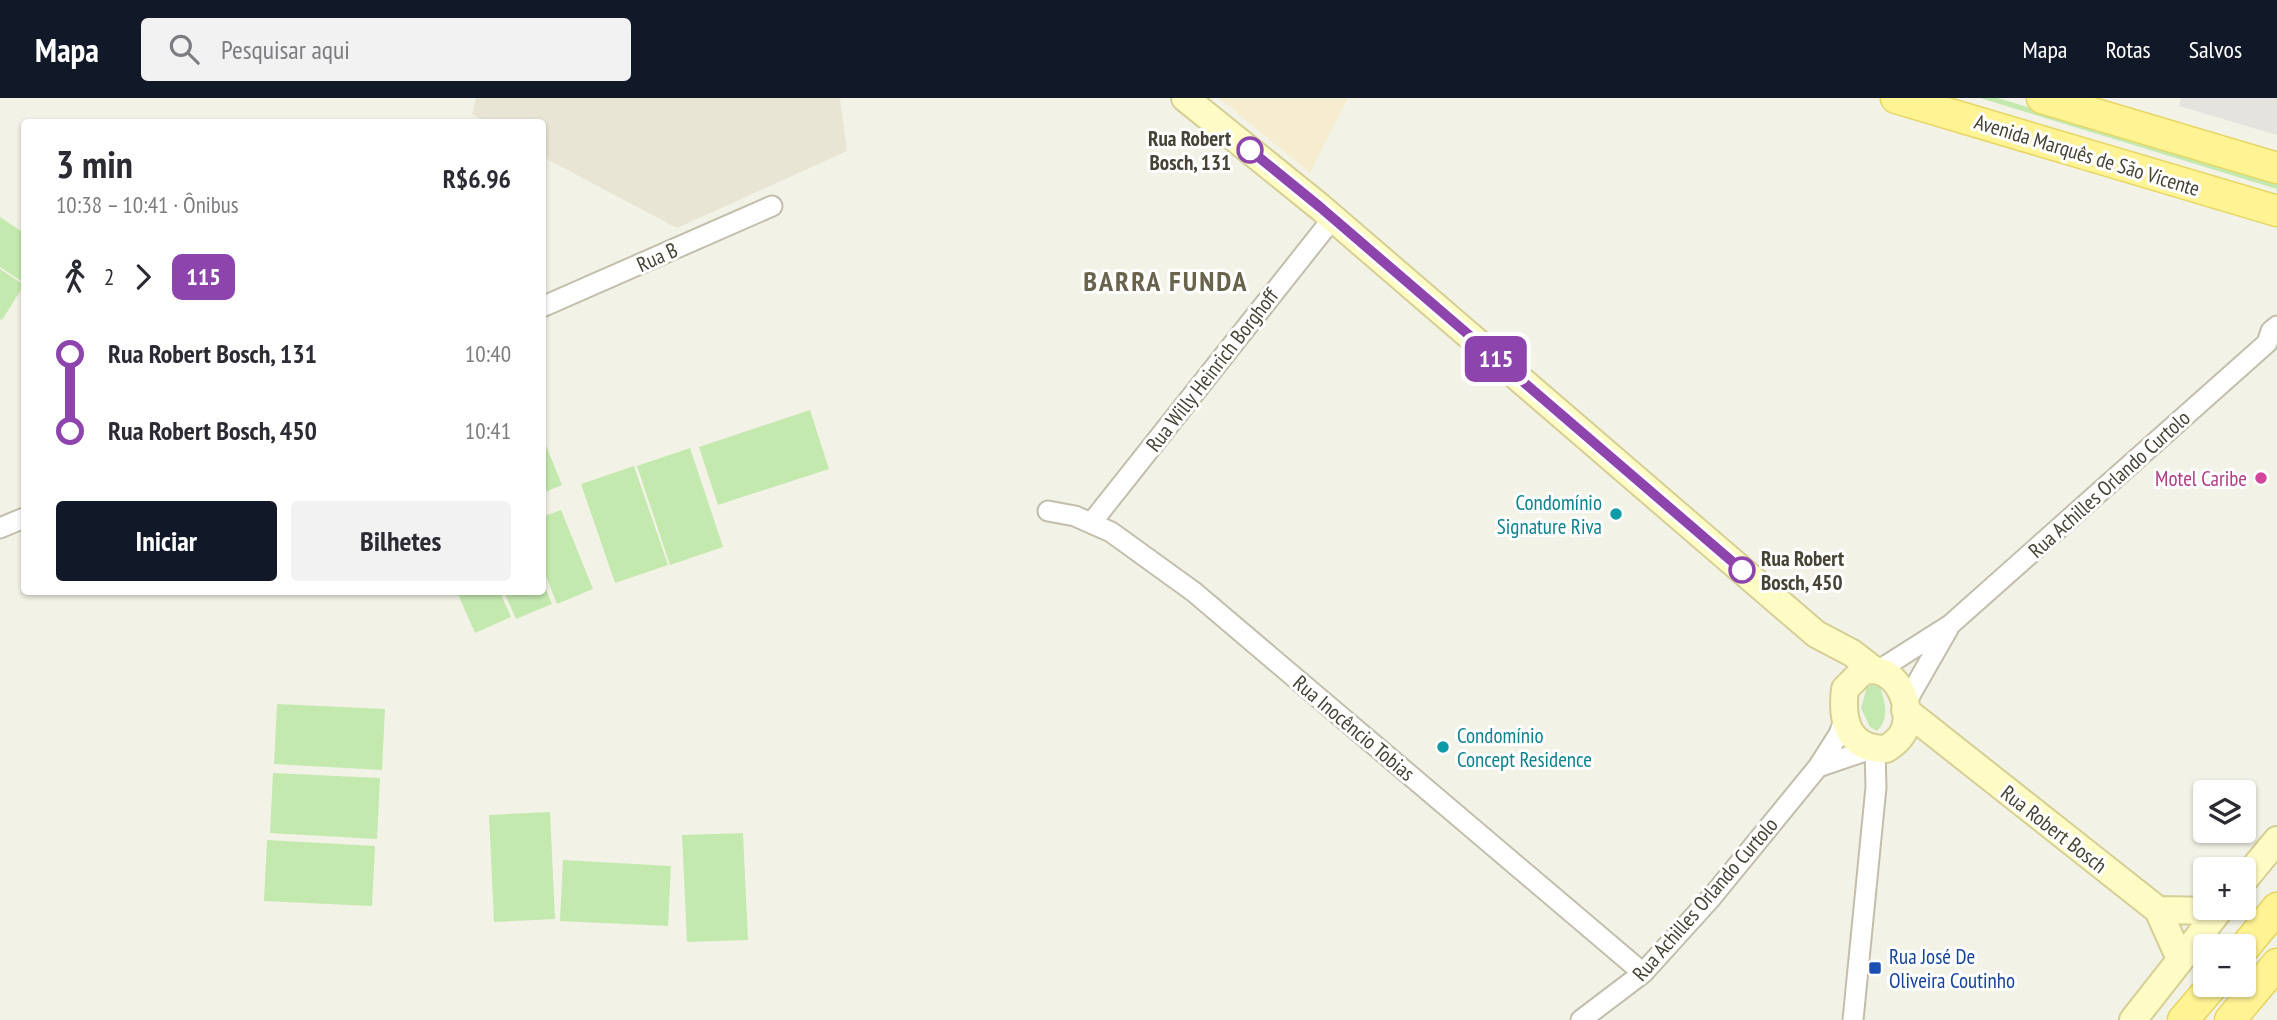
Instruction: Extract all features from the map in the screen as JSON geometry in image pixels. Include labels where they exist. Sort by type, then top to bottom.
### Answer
[{"type":"main road","name":"Avenida Marquês de São Vicente","points":[[1896,98],[2277,211]]},
{"type":"main road","name":"Avenida Marquês de São Vicente","points":[[2042,98],[2277,168]]},
{"type":"main road","points":[[2256,934],[2277,908]]},
{"type":"main road","points":[[2230,1020],[2277,964]]},
{"type":"main road","points":[[2183,1020],[2203,997]]},
{"type":"street","points":[[1185,98],[1333,218],[1816,634],[1852,653],[1896,682],[1905,714],[1900,737],[1877,749],[1818,767]]},
{"type":"street","name":"Rua B","points":[[546,305],[772,206]]},
{"type":"street","name":"Rua Willy Heinrich Borghoff","points":[[1092,522],[1333,218]]},
{"type":"street","name":"Rua Achilles Orlando Curtolo","points":[[1877,670],[1950,625],[2274,338]]},
{"type":"street","name":"Rua Inocêncio Tobias","points":[[1048,512],[1075,516],[1111,532],[1194,592],[1643,973]]},
{"type":"street","points":[[0,528],[21,519]]},
{"type":"street","name":"Rua Achilles Orlando Curtolo","points":[[1905,714],[1950,625]]},
{"type":"street","points":[[1816,634],[1845,689],[1844,721],[1852,734],[1877,749]]},
{"type":"street","points":[[1845,689],[1863,671],[1877,670]]},
{"type":"street","name":"Rua Robert Bosch","points":[[1905,714],[2158,910],[2180,959]]},
{"type":"street","name":"Rua Achilles Orlando Curtolo","points":[[1581,1020],[1643,973],[1711,898],[1818,767],[1844,721]]},
{"type":"street","points":[[1853,1020],[1876,787],[1877,749]]},
{"type":"street","points":[[2256,865],[2277,840]]},
{"type":"street","points":[[2158,910],[2193,910]]},
{"type":"street","points":[[2133,1020],[2211,920]]},
{"type":"shaded area","points":[[476,98],[840,98],[847,151],[677,228],[546,159],[546,119],[481,119],[472,114]]},
{"type":"shaded area","points":[[1219,98],[1348,98],[1310,173]]},
{"type":"shaded area","points":[[2181,98],[2277,98],[2277,135],[2179,106]]},
{"type":"green space","points":[[1980,98],[1998,98],[2277,183],[2277,189]]},
{"type":"green space","points":[[0,217],[21,231],[21,281],[0,267]]},
{"type":"green space","points":[[0,269],[21,283],[21,290],[2,320]]},
{"type":"green space","points":[[810,410],[829,469],[718,505],[699,447]]},
{"type":"green space","points":[[546,445],[562,485],[546,491]]},
{"type":"green space","points":[[690,448],[723,547],[670,565],[637,466]]},
{"type":"green space","points":[[634,466],[668,565],[615,583],[581,484]]},
{"type":"green space","points":[[561,510],[593,589],[557,604],[546,576],[546,516]]},
{"type":"green space","points":[[546,589],[552,604],[516,619],[505,595],[546,595]]},
{"type":"green space","points":[[458,595],[501,595],[511,617],[475,633]]},
{"type":"green space","points":[[1867,687],[1880,687],[1885,704],[1884,721],[1877,731],[1870,727],[1861,708]]},
{"type":"green space","points":[[277,704],[385,709],[382,770],[274,764]]},
{"type":"green space","points":[[273,773],[380,778],[377,839],[270,833]]},
{"type":"green space","points":[[550,812],[555,919],[494,922],[489,815]]},
{"type":"green space","points":[[743,833],[748,940],[687,942],[682,835]]},
{"type":"green space","points":[[267,840],[375,846],[372,906],[264,901]]},
{"type":"green space","points":[[563,860],[671,866],[668,926],[560,921]]},
{"type":"bus line","name":"115","points":[[1250,150],[1742,570]]},
{"type":"place","name":"Rua Robert Bosch, 131","points":[[1250,150]]},
{"type":"place","name":"Motel Caribe","points":[[2261,478]]},
{"type":"place","name":"Condomínio Signature Riva","points":[[1616,514]]},
{"type":"place","name":"Rua Robert Bosch, 450","points":[[1742,570]]},
{"type":"place","name":"Condomínio Concept Residence","points":[[1443,747]]},
{"type":"place","name":"Rua José De Oliveira Coutinho","points":[[1875,968]]},
{"type":"district","name":"BARRA FUNDA","points":[[1166,280]]}]
